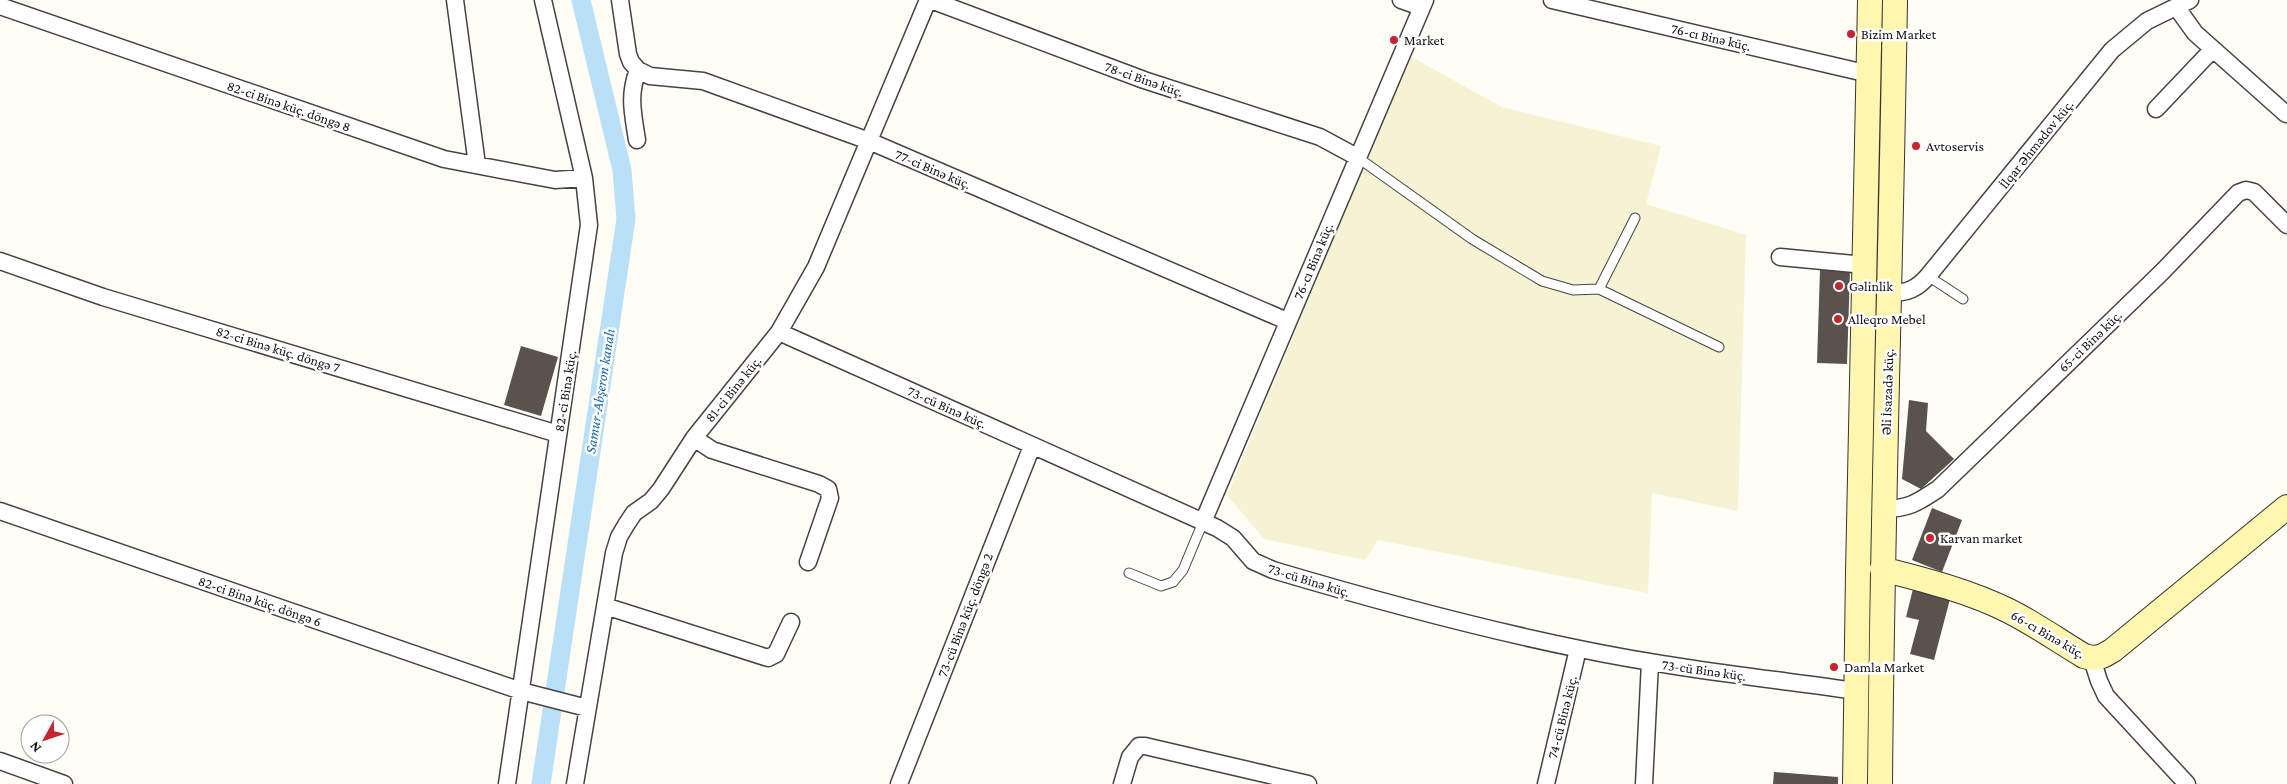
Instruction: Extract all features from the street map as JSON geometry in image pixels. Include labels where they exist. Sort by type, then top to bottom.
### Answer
[{"type":"main road","name":"Əli İsazadə küç.","points":[[1856,784],[1856,692],[1870,0]]},
{"type":"main road","name":"Əli İsazadə küç.","points":[[1880,784],[1883,509],[1890,293],[1895,0]]},
{"type":"main road","points":[[1863,378],[1887,380]]},
{"type":"main road","name":"66-cı Binə küç.","points":[[1882,569],[1944,586],[1991,602],[2092,659],[2102,657],[2113,650],[2287,507]]},
{"type":"street","points":[[455,0],[477,165]]},
{"type":"street","name":"82-ci Binə küç.","points":[[508,784],[558,434],[587,249],[589,217],[584,178],[543,0]]},
{"type":"street","points":[[620,0],[628,54],[631,62],[638,70],[632,87],[631,98],[636,140]]},
{"type":"street","name":"81-ci Binə küç.","points":[[575,784],[614,553],[619,537],[634,513],[651,500],[661,489],[694,438],[779,332],[816,267],[930,0]]},
{"type":"street","name":"78-ci Binə küç.","points":[[930,0],[1144,80],[1320,137],[1357,157]]},
{"type":"street","points":[[1401,0],[1423,3]]},
{"type":"street","name":"76-cı Binə küç.","points":[[1552,0],[1869,74]]},
{"type":"street","name":"76-cı Binə küç.","points":[[1203,522],[1423,3]]},
{"type":"street","points":[[2183,4],[2195,33],[2286,114]]},
{"type":"street","name":"İlqar Əhmədov küç.","points":[[1890,293],[1906,293],[1921,284],[2112,50],[2147,22],[2183,4]]},
{"type":"street","name":"82-ci Binə küç. döngə 8","points":[[0,6],[444,160],[555,180],[584,178]]},
{"type":"street","points":[[2156,109],[2213,49]]},
{"type":"street","name":"77-ci Binə küç.","points":[[638,70],[650,76],[704,81],[869,141],[1287,322]]},
{"type":"street","name":"65-ci Binə küç.","points":[[1883,509],[1901,509],[1917,504],[1938,489],[2163,271],[2238,193],[2246,190],[2254,192],[2287,225]]},
{"type":"street","points":[[1780,257],[1865,265]]},
{"type":"street","name":"82-ci Binə küç. döngə 7","points":[[0,261],[103,297],[558,434]]},
{"type":"street","name":"73-cü Binə küç.","points":[[779,332],[1203,522],[1227,534],[1253,561],[1273,570],[1442,616],[1578,649],[1650,662],[1856,692]]},
{"type":"street","points":[[694,438],[712,450],[819,484],[828,489],[830,498],[808,562]]},
{"type":"street","name":"73-cü Binə küç. döngə 2","points":[[899,784],[1032,446]]},
{"type":"street","name":"82-ci Binə küç. döngə 6","points":[[0,511],[521,691],[587,708]]},
{"type":"street","points":[[605,606],[768,658],[776,654],[791,622]]},
{"type":"street","name":"74-cü Binə küç.","points":[[1546,784],[1578,649]]},
{"type":"street","points":[[2092,659],[2098,681],[2106,696],[2187,784]]},
{"type":"street","points":[[1644,784],[1650,662]]},
{"type":"street","points":[[1122,784],[1133,751],[1139,746],[1145,746],[1308,784]]},
{"type":"street","points":[[0,761],[64,784]]},
{"type":"lane","points":[[1357,157],[1472,238],[1542,281],[1573,290],[1599,290],[1719,347]]},
{"type":"lane","points":[[1599,290],[1635,218]]},
{"type":"lane","points":[[1928,276],[1963,300]]},
{"type":"lane","points":[[1129,573],[1160,586],[1172,582],[1183,570],[1203,522]]},
{"type":"shaded area","points":[[1410,56],[1502,107],[1661,146],[1646,204],[1746,235],[1738,511],[1652,493],[1648,593],[1378,540],[1365,560],[1264,539],[1227,495]]},
{"type":"building","points":[[1820,270],[1850,271],[1847,364],[1817,363]]},
{"type":"building","points":[[521,346],[558,357],[541,416],[504,405]]},
{"type":"building","points":[[1909,400],[1928,403],[1926,431],[1954,459],[1921,489],[1902,479]]},
{"type":"building","points":[[1932,508],[1962,520],[1942,572],[1912,560]]},
{"type":"building","points":[[1913,589],[1950,599],[1934,660],[1910,654],[1919,620],[1906,617]]},
{"type":"building","points":[[1774,772],[1838,777],[1838,784],[1773,784]]},
{"type":"waterway","name":"Samur-Abşeron kanalı","points":[[541,784],[626,219],[622,170],[581,0]]},
{"type":"place","name":"Bizim Market","points":[[1851,34]]},
{"type":"place","name":"Market","points":[[1394,40]]},
{"type":"place","name":"Avtoservis","points":[[1916,146]]},
{"type":"place","name":"Gəlinlik","points":[[1839,286]]},
{"type":"place","name":"Alleqro Mebel","points":[[1838,319]]},
{"type":"place","name":"Karvan market","points":[[1930,538]]},
{"type":"place","name":"Damla Market","points":[[1834,667]]}]
